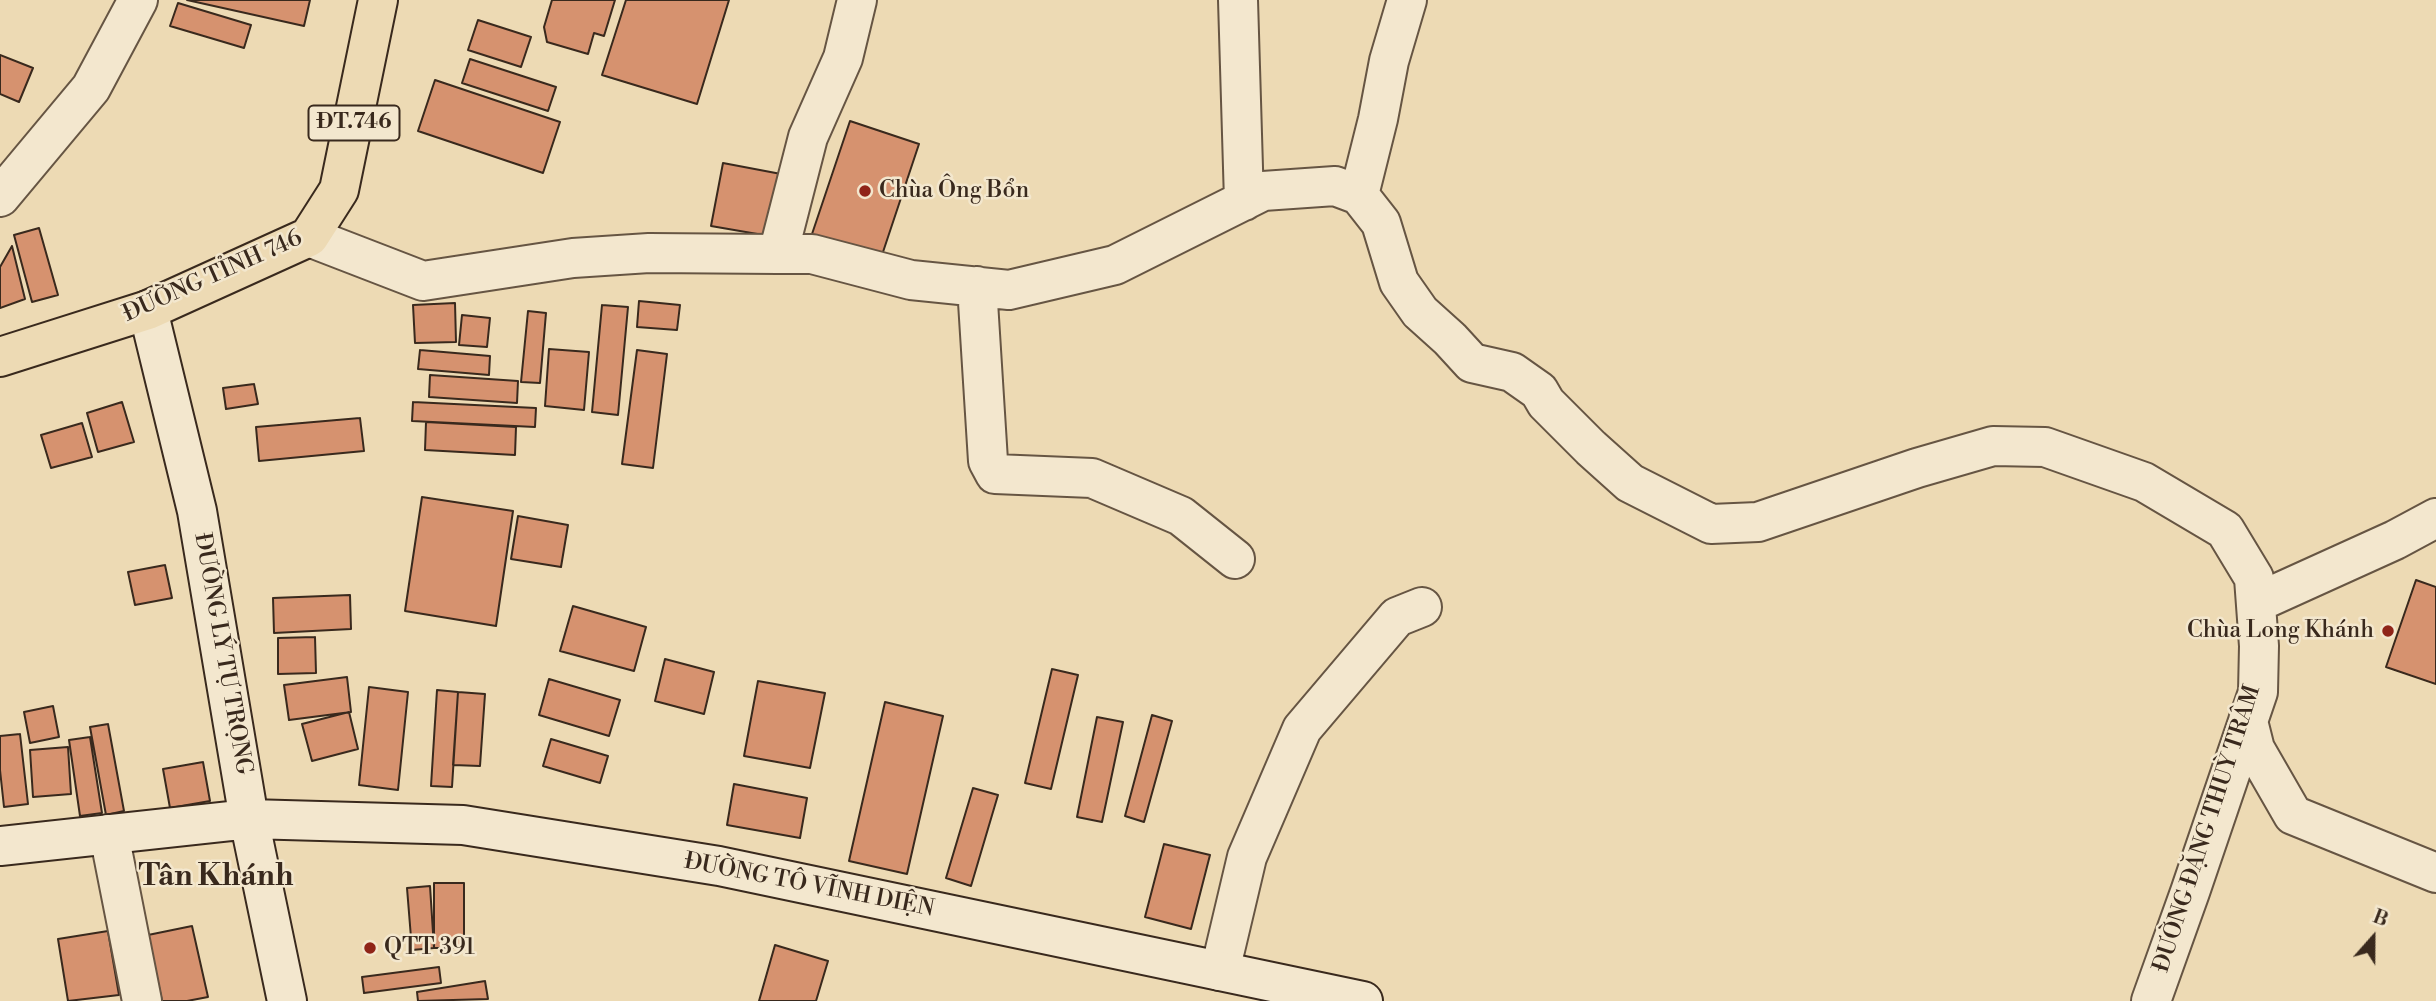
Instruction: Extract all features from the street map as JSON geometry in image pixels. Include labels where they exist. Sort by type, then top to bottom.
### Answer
[{"type":"main road","name":"ĐƯỜNG TỈNH 746","points":[[0,357],[148,310],[309,237],[339,190],[378,0]]},
{"type":"street","points":[[0,197],[91,88],[138,0]]},
{"type":"street","points":[[778,254],[808,137],[843,58],[857,0]]},
{"type":"street","points":[[1238,0],[1244,201]]},
{"type":"street","points":[[309,237],[423,281],[573,258],[649,253],[812,254],[911,280],[1009,290],[1115,265],[1263,191],[1335,186],[1359,195],[1389,61],[1407,0]]},
{"type":"street","name":"ĐƯỜNG ĐẶNG THUỲ TRÂM","points":[[1359,195],[1381,223],[1399,282],[1420,313],[1472,363],[1512,372],[1539,391],[1555,412],[1630,483],[1710,524],[1758,522],[1917,468],[1993,446],[2045,447],[2144,482],[2225,530],[2254,578],[2259,646],[2258,692],[2151,1001]]},
{"type":"street","points":[[977,286],[988,461],[995,474],[1092,478],[1181,516],[1235,559]]},
{"type":"street","name":"ĐƯỜNG LÝ TỰ TRỌNG","points":[[148,310],[197,510],[249,818],[287,1001]]},
{"type":"street","points":[[2256,603],[2395,540],[2436,518]]},
{"type":"street","points":[[1220,971],[1247,857],[1302,729],[1398,617],[1422,607]]},
{"type":"street","points":[[2248,722],[2255,749],[2293,815],[2436,873]]},
{"type":"street","points":[[0,846],[249,818]]},
{"type":"street","name":"ĐƯỜNG TÔ VĨNH DIỆN","points":[[249,818],[463,825],[719,866],[1363,1001]]},
{"type":"street","points":[[109,834],[142,1001]]},
{"type":"building","points":[[187,0],[310,0],[304,26]]},
{"type":"building","points":[[552,0],[615,0],[604,36],[594,33],[588,54],[547,42],[544,27]]},
{"type":"building","points":[[626,0],[729,0],[697,104],[602,75]]},
{"type":"building","points":[[178,3],[251,25],[244,48],[170,26]]},
{"type":"building","points":[[478,20],[531,37],[521,67],[468,50]]},
{"type":"building","points":[[0,55],[33,68],[19,102],[0,94]]},
{"type":"building","points":[[470,59],[556,87],[548,111],[462,83]]},
{"type":"building","points":[[435,80],[560,122],[543,173],[418,131]]},
{"type":"building","name":"Chùa Ông Bổn","points":[[850,121],[919,144],[880,261],[811,237]]},
{"type":"building","points":[[723,163],[781,174],[769,236],[711,226]]},
{"type":"building","points":[[39,228],[58,295],[32,302],[14,235]]},
{"type":"building","points":[[12,246],[25,299],[0,308],[0,267]]},
{"type":"building","points":[[639,301],[680,305],[677,330],[637,327]]},
{"type":"building","points":[[455,303],[456,342],[415,343],[413,305]]},
{"type":"building","points":[[602,305],[628,307],[618,415],[592,412]]},
{"type":"building","points":[[528,311],[546,313],[540,383],[521,382]]},
{"type":"building","points":[[462,315],[490,318],[487,347],[459,345]]},
{"type":"building","points":[[549,349],[589,352],[584,410],[545,406]]},
{"type":"building","points":[[420,350],[490,356],[489,375],[418,369]]},
{"type":"building","points":[[637,350],[667,354],[653,468],[622,464]]},
{"type":"building","points":[[430,375],[518,381],[517,403],[429,397]]},
{"type":"building","points":[[254,384],[258,404],[226,409],[223,388]]},
{"type":"building","points":[[122,402],[134,442],[98,452],[87,413]]},
{"type":"building","points":[[413,402],[536,408],[535,427],[412,421]]},
{"type":"building","points":[[360,418],[364,451],[259,461],[256,427]]},
{"type":"building","points":[[426,422],[516,427],[515,455],[425,450]]},
{"type":"building","points":[[82,423],[92,457],[51,468],[41,435]]},
{"type":"building","points":[[422,497],[513,511],[496,626],[405,611]]},
{"type":"building","points":[[518,516],[568,525],[561,567],[511,559]]},
{"type":"building","points":[[165,565],[172,598],[135,605],[128,572]]},
{"type":"building","points":[[2416,580],[2436,587],[2436,684],[2386,667]]},
{"type":"building","points":[[350,595],[351,629],[274,633],[273,598]]},
{"type":"building","points":[[573,606],[646,627],[634,671],[560,651]]},
{"type":"building","points":[[315,637],[316,673],[278,674],[278,638]]},
{"type":"building","points":[[665,659],[714,672],[704,714],[655,701]]},
{"type":"building","points":[[1052,669],[1078,675],[1051,789],[1025,783]]},
{"type":"building","points":[[347,677],[351,712],[289,720],[284,685]]},
{"type":"building","points":[[549,679],[620,700],[609,736],[539,715]]},
{"type":"building","points":[[758,681],[825,693],[810,768],[744,756]]},
{"type":"building","points":[[369,687],[408,692],[398,790],[359,785]]},
{"type":"building","points":[[437,690],[458,692],[452,787],[431,786]]},
{"type":"building","points":[[458,692],[485,694],[480,766],[453,765]]},
{"type":"building","points":[[885,702],[943,716],[907,874],[849,861]]},
{"type":"building","points":[[53,706],[59,737],[30,743],[24,712]]},
{"type":"building","points":[[349,712],[358,749],[312,761],[302,724]]},
{"type":"building","points":[[1152,715],[1172,721],[1144,822],[1125,816]]},
{"type":"building","points":[[1097,717],[1123,722],[1102,822],[1077,817]]},
{"type":"building","points":[[108,724],[124,811],[106,815],[90,727]]},
{"type":"building","points":[[20,734],[28,804],[4,807],[0,736]]},
{"type":"building","points":[[90,737],[102,813],[80,816],[69,740]]},
{"type":"building","points":[[551,739],[608,756],[600,783],[543,766]]},
{"type":"building","points":[[68,747],[71,794],[33,797],[30,750]]},
{"type":"building","points":[[203,762],[210,801],[170,808],[163,769]]},
{"type":"building","points":[[734,784],[807,798],[800,838],[727,825]]},
{"type":"building","points":[[973,788],[998,795],[971,886],[946,878]]},
{"type":"building","points":[[1164,844],[1210,855],[1191,929],[1145,917]]},
{"type":"building","points":[[434,883],[464,883],[464,948],[434,948]]},
{"type":"building","points":[[430,886],[434,948],[412,950],[407,888]]},
{"type":"building","points":[[192,926],[208,997],[187,1001],[162,1001],[148,935]]},
{"type":"building","points":[[108,931],[119,995],[68,1001],[58,939]]},
{"type":"building","points":[[775,945],[828,961],[816,1001],[759,1001]]},
{"type":"building","points":[[439,967],[441,983],[364,993],[362,977]]},
{"type":"building","points":[[485,981],[488,999],[418,1001],[417,992]]},
{"type":"place","name":"Chùa Ông Bổn","points":[[865,191]]},
{"type":"place","name":"Chùa Long Khánh","points":[[2388,631]]},
{"type":"place","name":"QTT 391","points":[[370,948]]},
{"type":"district","name":"Tân Khánh","points":[[216,878]]}]
